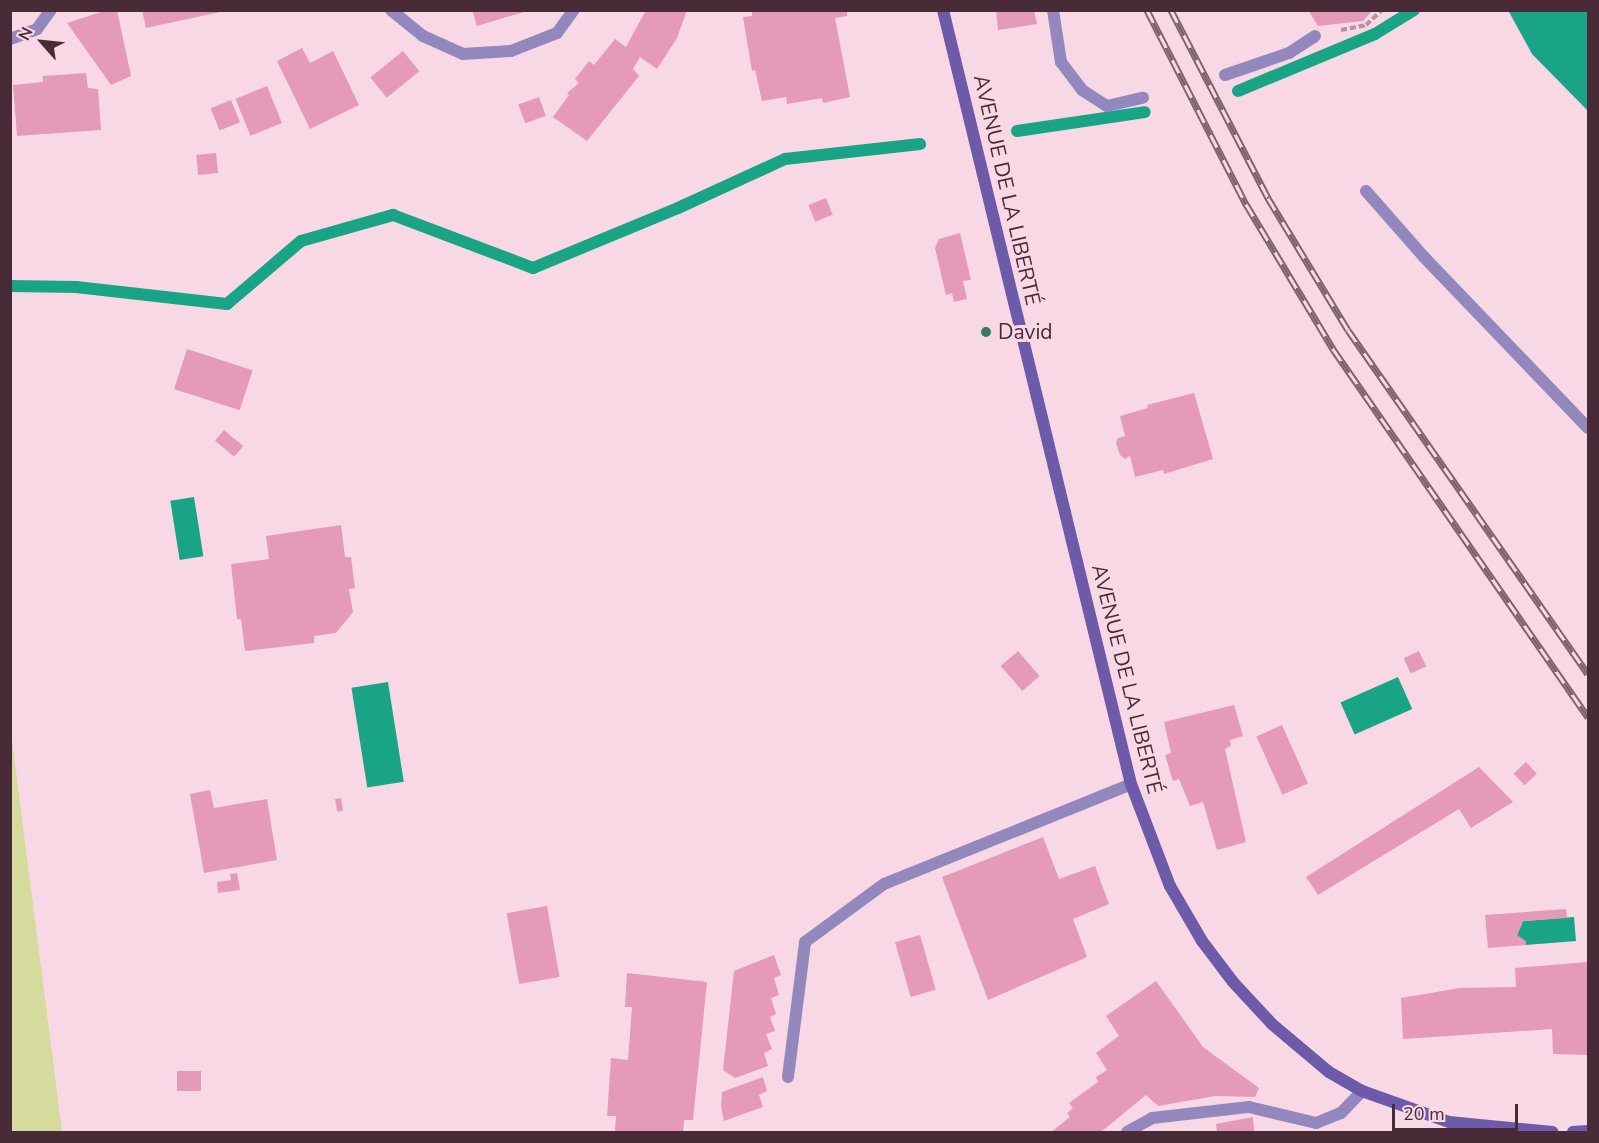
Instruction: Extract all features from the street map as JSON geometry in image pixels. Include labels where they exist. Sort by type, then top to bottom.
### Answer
[{"type":"main road","name":"AVENUE DE LA LIBERTÉ","points":[[943,10],[1131,784],[1170,886],[1202,941],[1233,982],[1272,1024],[1329,1072],[1362,1091],[1449,1122],[1553,1132]]},
{"type":"main road","points":[[1573,1132],[1588,1131]]},
{"type":"street","points":[[10,39],[37,29],[51,10]]},
{"type":"street","points":[[391,10],[423,36],[463,54],[511,51],[548,37],[556,33],[574,10]]},
{"type":"street","points":[[1053,10],[1061,62],[1082,90],[1107,106],[1143,98]]},
{"type":"street","points":[[1225,75],[1289,53],[1315,36]]},
{"type":"street","points":[[1366,191],[1424,257],[1588,428]]},
{"type":"street","points":[[788,1077],[805,942],[884,884],[1131,784]]},
{"type":"street","points":[[1127,1132],[1152,1118],[1249,1107],[1316,1123],[1341,1113],[1362,1091]]},
{"type":"path","points":[[1315,36],[1366,25],[1382,10]]},
{"type":"shaded area","points":[[1508,10],[1588,11],[1588,111],[1532,54]]},
{"type":"shaded area","points":[[194,497],[203,556],[180,560],[170,501]]},
{"type":"shaded area","points":[[1398,677],[1412,709],[1355,735],[1340,703]]},
{"type":"shaded area","points":[[388,682],[404,782],[367,788],[351,688]]},
{"type":"shaded area","points":[[11,732],[62,1132],[11,1132]]},
{"type":"shaded area","points":[[1574,917],[1576,941],[1526,945],[1517,935],[1523,921]]},
{"type":"building","points":[[107,10],[117,10],[131,76],[111,85],[67,23]]},
{"type":"building","points":[[142,10],[225,10],[225,11],[146,28]]},
{"type":"building","points":[[472,10],[527,10],[527,11],[477,26]]},
{"type":"building","points":[[646,10],[687,10],[677,38],[657,69],[640,57],[633,69],[639,76],[587,141],[553,117],[569,95],[567,93],[579,83],[575,79],[589,61],[594,65],[615,39],[626,47]]},
{"type":"building","points":[[752,10],[847,10],[847,16],[835,18],[850,97],[823,103],[822,98],[787,104],[786,97],[762,101],[755,70],[752,71],[743,17],[752,16]]},
{"type":"building","points":[[996,10],[1034,10],[1037,24],[998,30]]},
{"type":"building","points":[[1308,10],[1373,10],[1363,21],[1318,26]]},
{"type":"building","points":[[302,48],[310,63],[333,51],[359,105],[310,129],[277,61]]},
{"type":"building","points":[[403,51],[419,71],[387,98],[370,77]]},
{"type":"building","points":[[86,73],[88,88],[98,89],[101,130],[17,136],[13,85],[43,82],[43,76]]},
{"type":"building","points":[[267,86],[282,123],[250,136],[235,99]]},
{"type":"building","points":[[539,97],[546,116],[525,123],[518,105]]},
{"type":"building","points":[[231,100],[240,122],[220,130],[211,108]]},
{"type":"building","points":[[216,153],[218,173],[198,175],[196,155]]},
{"type":"building","points":[[826,198],[833,215],[815,222],[808,205]]},
{"type":"building","points":[[960,233],[971,280],[963,281],[967,299],[954,302],[952,293],[946,295],[935,248],[939,239]]},
{"type":"building","points":[[187,349],[253,370],[240,410],[174,389]]},
{"type":"building","points":[[1194,393],[1213,459],[1164,474],[1163,470],[1135,477],[1130,456],[1125,459],[1120,455],[1116,443],[1118,438],[1125,436],[1120,416],[1148,408],[1147,405]]},
{"type":"building","points":[[224,430],[243,446],[234,457],[215,441]]},
{"type":"building","points":[[341,525],[345,557],[351,557],[355,588],[349,589],[353,612],[336,633],[314,636],[314,643],[245,651],[241,619],[237,619],[231,564],[269,559],[266,536]]},
{"type":"building","points":[[1018,651],[1040,676],[1022,691],[1001,666]]},
{"type":"building","points":[[1419,651],[1426,666],[1411,674],[1404,658]]},
{"type":"building","points":[[1234,705],[1243,736],[1230,740],[1231,746],[1225,749],[1246,842],[1217,850],[1203,802],[1190,806],[1179,779],[1173,781],[1165,755],[1171,753],[1164,722]]},
{"type":"building","points":[[1282,725],[1308,783],[1282,795],[1256,736]]},
{"type":"building","points":[[1526,762],[1537,774],[1524,785],[1514,774]]},
{"type":"building","points":[[1479,767],[1513,802],[1471,828],[1459,809],[1318,895],[1306,877]]},
{"type":"building","points":[[210,790],[214,808],[267,799],[277,860],[204,873],[190,794]]},
{"type":"building","points":[[341,798],[343,811],[337,812],[335,799]]},
{"type":"building","points":[[1043,837],[1059,879],[1095,866],[1109,904],[1073,919],[1087,957],[988,1000],[942,877]]},
{"type":"building","points":[[237,873],[240,890],[218,893],[217,882],[231,880],[230,874]]},
{"type":"building","points":[[547,906],[560,977],[519,984],[507,913]]},
{"type":"building","points":[[1566,909],[1567,918],[1523,921],[1517,935],[1526,941],[1526,945],[1488,948],[1485,915]]},
{"type":"building","points":[[920,935],[936,990],[911,997],[895,942]]},
{"type":"building","points":[[774,955],[781,975],[774,978],[779,995],[771,998],[776,1014],[770,1017],[775,1031],[766,1034],[772,1049],[764,1053],[768,1066],[735,1078],[723,1070],[734,971]]},
{"type":"building","points":[[1588,962],[1588,1055],[1553,1054],[1552,1029],[1403,1039],[1401,998],[1460,988],[1516,987],[1515,968]]},
{"type":"building","points":[[627,973],[707,982],[693,1120],[684,1120],[683,1132],[615,1132],[616,1116],[607,1116],[611,1058],[628,1060],[632,1007],[625,1007]]},
{"type":"building","points":[[1156,981],[1203,1047],[1259,1088],[1255,1097],[1215,1096],[1158,1106],[1146,1095],[1101,1132],[1051,1132],[1070,1117],[1067,1113],[1073,1108],[1069,1103],[1098,1082],[1096,1077],[1107,1070],[1096,1053],[1119,1036],[1106,1016]]},
{"type":"building","points":[[177,1071],[201,1071],[201,1091],[177,1091]]},
{"type":"building","points":[[763,1077],[767,1091],[759,1095],[763,1107],[724,1121],[721,1106],[722,1092]]},
{"type":"building","points":[[1253,1117],[1254,1132],[1217,1132],[1216,1124]]},
{"type":"waterway","points":[[1238,91],[1375,34],[1414,10]]},
{"type":"waterway","points":[[1017,131],[1145,112]]},
{"type":"waterway","points":[[10,286],[76,287],[227,304],[301,241],[393,215],[533,268],[678,208],[785,159],[920,144]]},
{"type":"railway","points":[[1147,10],[1246,204],[1333,349],[1588,717]]},
{"type":"railway","points":[[1171,10],[1268,198],[1348,330],[1588,674]]},
{"type":"place","name":"David","points":[[986,332]]}]
